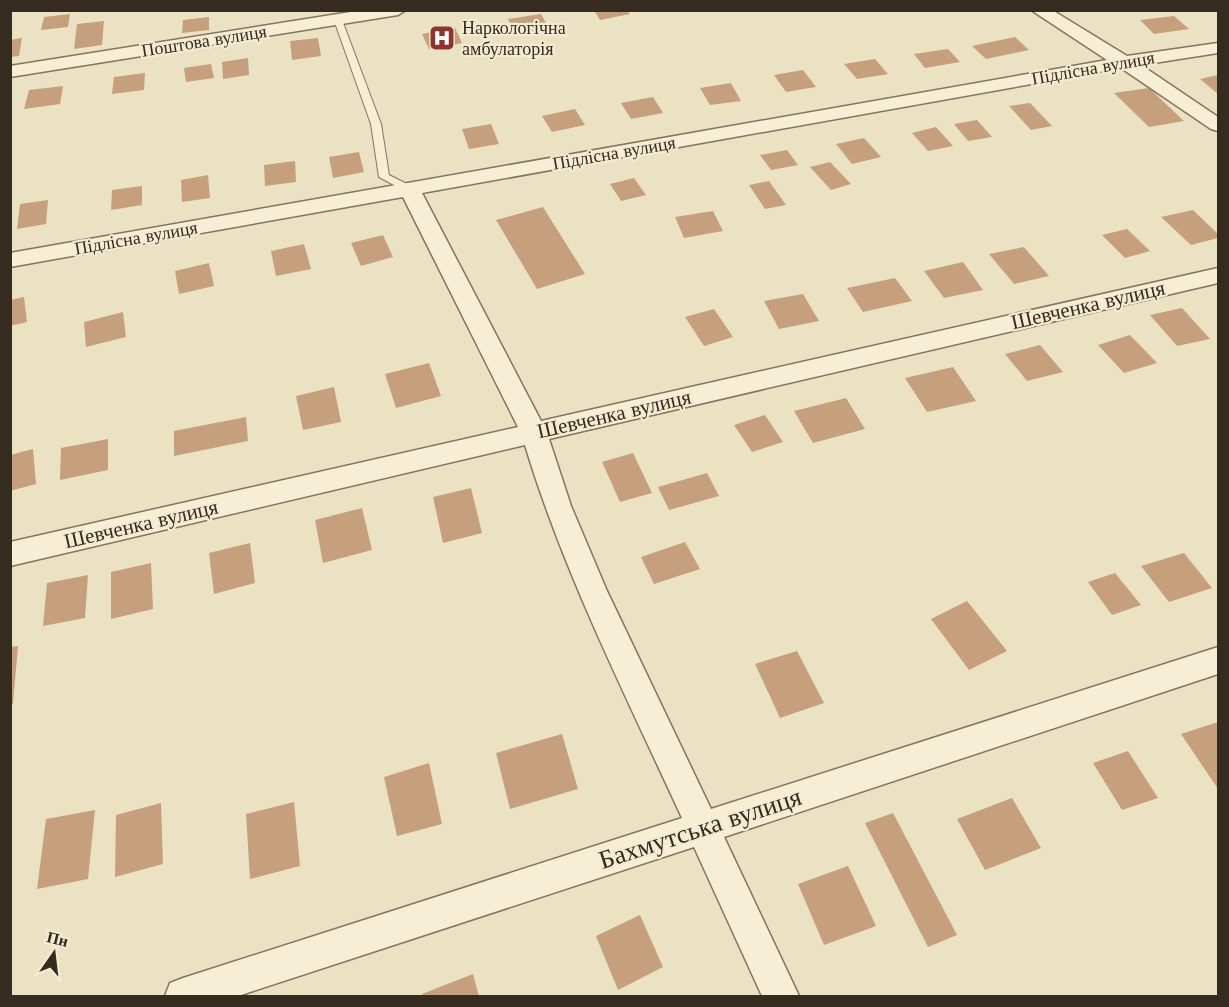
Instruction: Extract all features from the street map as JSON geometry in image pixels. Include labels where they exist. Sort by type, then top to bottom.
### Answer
[{"type":"street","name":"Поштова вулиця","points":[[10,72],[398,10]]},
{"type":"street","points":[[1039,10],[1124,62],[1218,126]]},
{"type":"street","name":"Підлісна вулиця","points":[[10,260],[1124,62],[1218,48]]},
{"type":"street","points":[[409,189],[534,432],[557,506],[593,591],[781,996]]},
{"type":"street","name":"Шевченка вулиця","points":[[10,554],[1218,275]]},
{"type":"street","name":"Бахмутська вулиця","points":[[183,996],[1218,661]]},
{"type":"lane","points":[[338,20],[376,124],[384,177],[409,189]]},
{"type":"building","points":[[594,10],[627,10],[630,14],[600,20]]},
{"type":"building","points":[[70,14],[68,27],[41,30],[44,17]]},
{"type":"building","points":[[541,14],[549,28],[515,34],[508,19]]},
{"type":"building","points":[[1174,16],[1189,29],[1154,34],[1140,20]]},
{"type":"building","points":[[209,17],[209,30],[182,33],[183,20]]},
{"type":"building","points":[[104,21],[102,45],[74,49],[77,24]]},
{"type":"building","name":"Наркологічна амбулаторія","points":[[455,28],[462,43],[429,49],[422,34]]},
{"type":"building","points":[[1015,37],[1029,50],[986,59],[972,46]]},
{"type":"building","points":[[22,38],[19,56],[10,57],[10,40]]},
{"type":"building","points":[[318,38],[321,56],[292,60],[290,41]]},
{"type":"building","points":[[948,49],[960,62],[925,68],[914,54]]},
{"type":"building","points":[[248,58],[249,75],[223,79],[222,62]]},
{"type":"building","points":[[875,59],[888,74],[857,79],[844,64]]},
{"type":"building","points":[[211,64],[214,78],[186,82],[184,68]]},
{"type":"building","points":[[803,70],[816,87],[786,92],[774,75]]},
{"type":"building","points":[[145,73],[144,90],[112,94],[114,77]]},
{"type":"building","points":[[1218,75],[1218,94],[1200,79]]},
{"type":"building","points":[[731,83],[741,101],[710,105],[700,88]]},
{"type":"building","points":[[63,86],[60,104],[24,109],[29,90]]},
{"type":"building","points":[[1149,88],[1184,121],[1149,127],[1114,93]]},
{"type":"building","points":[[653,97],[663,113],[631,119],[621,103]]},
{"type":"building","points":[[1030,103],[1052,126],[1031,130],[1009,106]]},
{"type":"building","points":[[575,109],[585,125],[552,132],[542,116]]},
{"type":"building","points":[[977,120],[992,137],[968,141],[954,124]]},
{"type":"building","points":[[491,124],[499,144],[469,149],[462,129]]},
{"type":"building","points":[[936,127],[953,146],[928,151],[912,133]]},
{"type":"building","points":[[864,138],[881,157],[852,164],[836,144]]},
{"type":"building","points":[[787,150],[798,165],[771,170],[760,155]]},
{"type":"building","points":[[359,152],[364,172],[333,178],[329,157]]},
{"type":"building","points":[[295,161],[296,182],[265,186],[264,165]]},
{"type":"building","points":[[830,162],[851,184],[831,190],[810,167]]},
{"type":"building","points":[[208,175],[210,198],[182,202],[181,180]]},
{"type":"building","points":[[634,178],[646,195],[621,201],[610,184]]},
{"type":"building","points":[[769,181],[786,205],[765,209],[749,185]]},
{"type":"building","points":[[142,186],[142,205],[111,210],[112,190]]},
{"type":"building","points":[[48,200],[46,224],[17,229],[20,204]]},
{"type":"building","points":[[543,207],[585,274],[537,289],[496,220]]},
{"type":"building","points":[[1193,210],[1218,234],[1218,238],[1191,245],[1161,217]]},
{"type":"building","points":[[713,211],[723,231],[684,238],[675,217]]},
{"type":"building","points":[[1127,229],[1150,251],[1125,258],[1102,235]]},
{"type":"building","points":[[383,235],[393,257],[361,266],[351,243]]},
{"type":"building","points":[[304,244],[311,269],[276,276],[271,251]]},
{"type":"building","points":[[1024,247],[1049,276],[1014,284],[989,254]]},
{"type":"building","points":[[963,262],[983,290],[944,298],[924,271]]},
{"type":"building","points":[[209,263],[214,286],[179,294],[175,271]]},
{"type":"building","points":[[895,278],[912,301],[863,312],[847,288]]},
{"type":"building","points":[[803,294],[819,321],[779,329],[764,301]]},
{"type":"building","points":[[24,297],[27,322],[10,326],[10,300]]},
{"type":"building","points":[[1182,308],[1210,339],[1177,346],[1150,315]]},
{"type":"building","points":[[714,309],[733,337],[704,346],[685,317]]},
{"type":"building","points":[[123,312],[126,337],[86,347],[84,322]]},
{"type":"building","points":[[1130,335],[1157,363],[1124,373],[1098,345]]},
{"type":"building","points":[[1040,345],[1063,372],[1027,381],[1005,354]]},
{"type":"building","points":[[429,363],[441,396],[396,408],[385,374]]},
{"type":"building","points":[[953,367],[976,401],[927,412],[905,378]]},
{"type":"building","points":[[334,387],[341,422],[303,430],[296,396]]},
{"type":"building","points":[[846,398],[865,429],[813,443],[794,411]]},
{"type":"building","points":[[765,415],[783,442],[752,452],[734,425]]},
{"type":"building","points":[[246,417],[248,441],[174,456],[174,431]]},
{"type":"building","points":[[108,439],[108,470],[60,480],[61,448]]},
{"type":"building","points":[[33,449],[36,484],[10,491],[10,455]]},
{"type":"building","points":[[633,453],[652,493],[620,502],[602,462]]},
{"type":"building","points":[[707,473],[719,496],[669,510],[658,487]]},
{"type":"building","points":[[471,488],[482,533],[443,543],[433,497]]},
{"type":"building","points":[[362,508],[372,550],[323,563],[315,520]]},
{"type":"building","points":[[685,542],[700,569],[654,584],[641,557]]},
{"type":"building","points":[[250,543],[255,583],[214,594],[209,553]]},
{"type":"building","points":[[1184,553],[1212,588],[1169,602],[1141,566]]},
{"type":"building","points":[[151,563],[153,609],[111,619],[111,572]]},
{"type":"building","points":[[1115,573],[1141,605],[1112,615],[1088,582]]},
{"type":"building","points":[[88,575],[85,618],[43,626],[47,583]]},
{"type":"building","points":[[967,601],[1007,651],[969,670],[931,619]]},
{"type":"building","points":[[18,646],[13,704],[10,704],[10,647]]},
{"type":"building","points":[[797,651],[824,703],[780,718],[755,664]]},
{"type":"building","points":[[1218,722],[1218,789],[1181,734]]},
{"type":"building","points":[[562,734],[578,789],[510,809],[496,753]]},
{"type":"building","points":[[1128,751],[1158,798],[1122,810],[1093,763]]},
{"type":"building","points":[[429,763],[442,824],[397,836],[384,777]]},
{"type":"building","points":[[1012,798],[1041,848],[985,870],[957,819]]},
{"type":"building","points":[[294,802],[300,866],[250,879],[246,814]]},
{"type":"building","points":[[161,803],[163,864],[115,877],[116,815]]},
{"type":"building","points":[[95,810],[88,879],[37,889],[46,819]]},
{"type":"building","points":[[893,813],[957,935],[928,947],[865,823]]},
{"type":"building","points":[[848,866],[876,926],[824,945],[798,884]]},
{"type":"building","points":[[640,915],[663,967],[618,990],[596,936]]},
{"type":"building","points":[[473,974],[479,996],[423,996],[422,994]]},
{"type":"place","name":"Наркологічна амбулаторія","points":[[442,38]]}]
